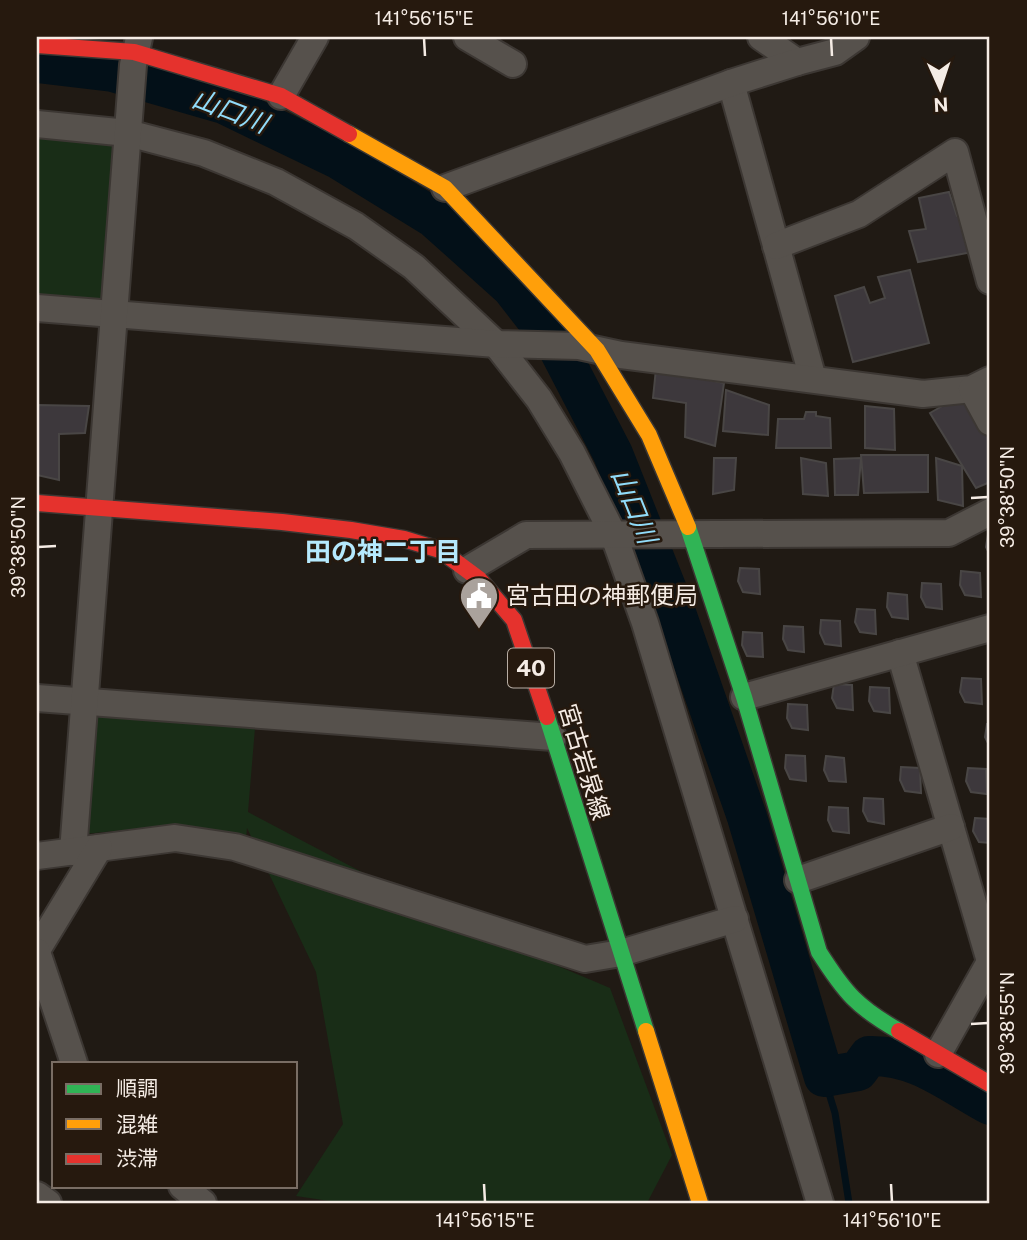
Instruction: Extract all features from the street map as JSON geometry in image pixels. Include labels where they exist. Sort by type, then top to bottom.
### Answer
[{"type":"street","points":[[281,96],[315,37]]},
{"type":"street","points":[[467,37],[513,64]]},
{"type":"street","points":[[761,37],[797,62]]},
{"type":"street","points":[[445,188],[731,83],[835,52],[856,37]]},
{"type":"street","points":[[37,45],[135,51],[281,96],[445,188],[588,348],[649,435],[692,535],[744,697],[819,952],[842,988],[869,1014],[990,1084]]},
{"type":"street","points":[[73,852],[135,51]]},
{"type":"street","points":[[731,83],[813,379]]},
{"type":"street","points":[[37,124],[128,128],[204,153],[276,182],[356,226],[414,267],[496,344],[539,399],[572,453],[614,536],[645,623],[820,1203]]},
{"type":"street","points":[[776,246],[859,214],[955,152],[990,280]]},
{"type":"street","points":[[37,308],[496,344],[588,348],[923,394],[981,384],[990,422]]},
{"type":"street","name":"宮古岩泉線","points":[[37,503],[351,530],[440,550],[479,579],[514,621],[700,1203]]},
{"type":"street","points":[[467,570],[526,535],[949,533],[990,512]]},
{"type":"street","points":[[744,697],[990,628]]},
{"type":"street","points":[[900,653],[990,961],[938,1054]]},
{"type":"street","points":[[37,698],[553,737]]},
{"type":"street","points":[[798,880],[951,827]]},
{"type":"street","points":[[37,856],[175,838],[235,847],[585,959],[621,953],[734,919]]},
{"type":"street","points":[[74,1062],[37,951],[99,848]]},
{"type":"street","points":[[184,1188],[203,1203]]},
{"type":"street","points":[[37,1195],[48,1203]]},
{"type":"green space","points":[[37,132],[120,141],[106,303],[37,297]]},
{"type":"green space","points":[[95,714],[255,728],[248,812],[468,928],[610,988],[672,1155],[647,1203],[343,1203],[296,1196],[343,1124],[316,972],[247,828],[246,839],[176,825],[84,834]]},
{"type":"building","points":[[949,192],[957,216],[971,223],[978,251],[918,262],[909,231],[926,229],[919,198]]},
{"type":"building","points":[[910,270],[929,343],[853,362],[835,296],[864,287],[870,303],[885,298],[878,277]]},
{"type":"building","points":[[656,369],[724,383],[715,446],[685,437],[686,403],[653,398]]},
{"type":"building","points":[[972,389],[990,422],[990,482],[976,488],[930,413]]},
{"type":"building","points":[[726,390],[769,405],[768,435],[723,431]]},
{"type":"building","points":[[37,405],[89,406],[85,433],[59,434],[59,480],[37,475]]},
{"type":"building","points":[[865,406],[894,409],[895,450],[865,448]]},
{"type":"building","points":[[806,412],[816,412],[816,416],[830,418],[831,448],[776,448],[778,419],[804,419]]},
{"type":"building","points":[[861,455],[928,455],[928,492],[864,493]]},
{"type":"building","points":[[714,458],[736,458],[734,490],[713,494]]},
{"type":"building","points":[[801,458],[826,463],[828,496],[803,494]]},
{"type":"building","points":[[861,458],[858,495],[835,495],[834,459]]},
{"type":"building","points":[[936,458],[962,466],[963,506],[938,500]]},
{"type":"building","points":[[990,534],[990,555],[986,547]]},
{"type":"building","points":[[740,568],[759,569],[760,594],[743,592],[738,581]]},
{"type":"building","points":[[961,571],[980,573],[981,597],[965,595],[960,585]]},
{"type":"building","points":[[922,583],[941,584],[942,609],[926,607],[921,597]]},
{"type":"building","points":[[888,593],[907,595],[908,619],[892,617],[887,607]]},
{"type":"building","points":[[857,609],[875,610],[876,634],[860,632],[855,622]]},
{"type":"building","points":[[821,620],[840,621],[841,646],[825,644],[820,633]]},
{"type":"building","points":[[784,626],[803,627],[804,652],[788,650],[783,639]]},
{"type":"building","points":[[743,632],[762,633],[763,657],[747,656],[742,645]]},
{"type":"building","points":[[962,678],[981,679],[982,704],[965,702],[960,692]]},
{"type":"building","points":[[834,684],[852,685],[853,710],[837,708],[832,698]]},
{"type":"building","points":[[870,687],[889,688],[890,713],[874,711],[869,701]]},
{"type":"building","points":[[788,704],[807,705],[808,730],[792,728],[787,718]]},
{"type":"building","points":[[987,724],[990,724],[990,747],[985,737]]},
{"type":"building","points":[[786,755],[805,756],[806,781],[790,779],[785,768]]},
{"type":"building","points":[[826,756],[844,758],[846,782],[829,781],[824,770]]},
{"type":"building","points":[[901,767],[920,768],[921,793],[905,791],[900,780]]},
{"type":"building","points":[[968,768],[986,769],[987,794],[971,792],[966,781]]},
{"type":"building","points":[[864,798],[883,799],[884,824],[868,821],[863,811]]},
{"type":"building","points":[[829,807],[848,808],[849,833],[833,831],[828,820]]},
{"type":"building","points":[[975,818],[990,819],[990,843],[979,842],[973,831]]},
{"type":"waterway","name":"山口川","points":[[37,63],[113,72],[224,104],[338,159],[434,218],[511,287],[557,346],[613,454],[675,610],[747,817],[824,1077],[858,1071],[869,1056],[887,1057],[918,1065],[990,1105]]},
{"type":"waterway","points":[[824,1077],[835,1113],[849,1203]]},
{"type":"traffic: fast","points":[[688,527],[744,697],[819,952],[853,998],[899,1031]]},
{"type":"traffic: fast","points":[[547,717],[646,1031]]},
{"type":"traffic: slow","points":[[349,134],[445,188],[597,350],[649,435],[688,527]]},
{"type":"traffic: slow","points":[[646,1031],[700,1203]]},
{"type":"traffic: jam","points":[[37,45],[134,52],[281,96],[349,134]]},
{"type":"traffic: jam","points":[[37,503],[351,530],[404,539],[440,550],[479,579],[514,620],[547,717]]},
{"type":"traffic: jam","points":[[899,1031],[990,1084]]},
{"type":"place","name":"宮古田の神郵便局","points":[[479,630]]},
{"type":"district","name":"田の神二丁目","points":[[383,552]]}]
